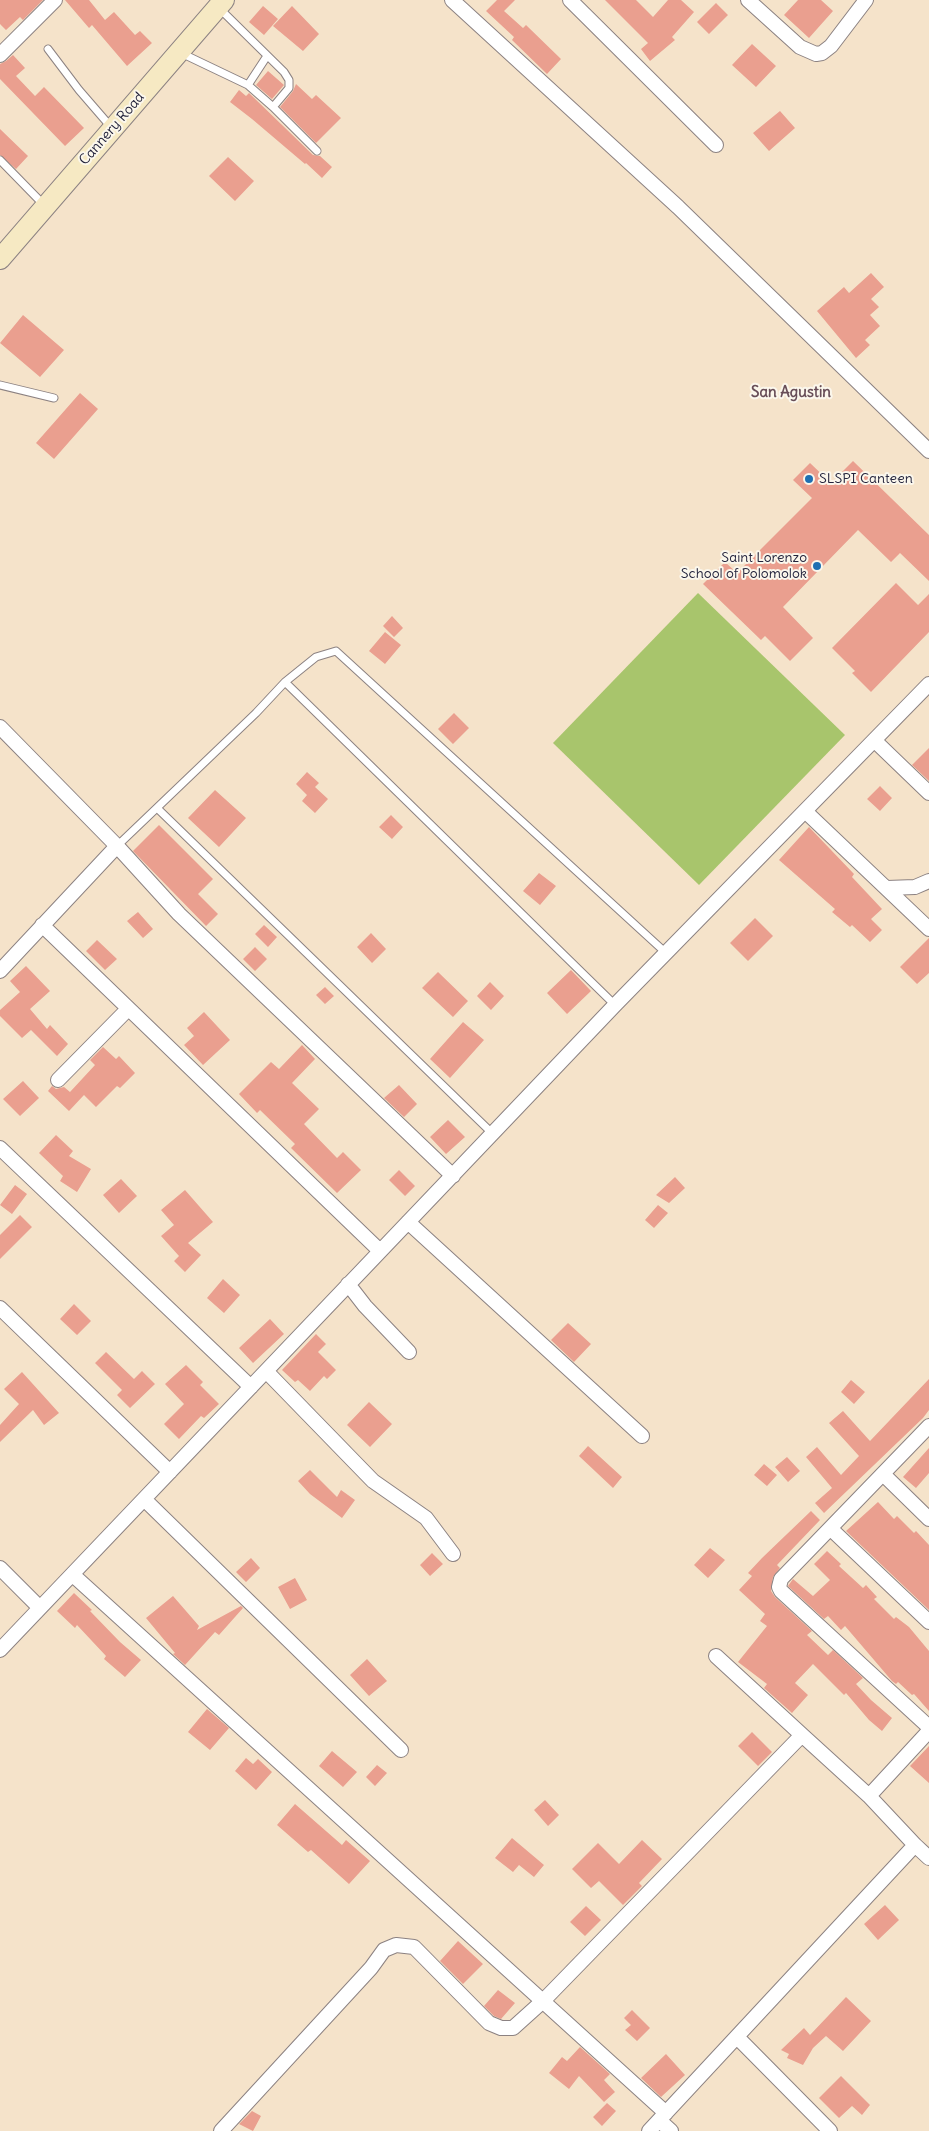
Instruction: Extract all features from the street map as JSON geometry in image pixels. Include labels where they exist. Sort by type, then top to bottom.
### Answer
[{"type":"main road","name":"Cannery Road","points":[[0,259],[221,3]]},
{"type":"street","points":[[0,55],[55,0]]},
{"type":"street","points":[[452,0],[678,207],[929,451]]},
{"type":"street","points":[[570,0],[716,145]]},
{"type":"street","points":[[748,0],[800,47],[816,54],[822,53],[831,46],[866,0]]},
{"type":"street","points":[[1,1648],[73,1575],[379,1250],[454,1176],[615,1005],[806,812],[929,684]]},
{"type":"street","points":[[0,727],[117,846],[179,914],[454,1176]]},
{"type":"street","points":[[875,741],[929,793]]},
{"type":"street","points":[[806,812],[929,929]]},
{"type":"street","points":[[0,971],[117,846]]},
{"type":"street","points":[[887,888],[915,887],[929,882]]},
{"type":"street","points":[[42,925],[379,1250]]},
{"type":"street","points":[[58,1080],[128,1008]]},
{"type":"street","points":[[0,1148],[251,1387]]},
{"type":"street","points":[[408,1222],[642,1436]]},
{"type":"street","points":[[348,1284],[365,1306],[409,1352]]},
{"type":"street","points":[[0,1308],[170,1472]]},
{"type":"street","points":[[266,1371],[373,1481],[426,1518],[453,1554]]},
{"type":"street","points":[[929,1426],[781,1579],[779,1587],[929,1727]]},
{"type":"street","points":[[883,1474],[929,1519]]},
{"type":"street","points":[[144,1499],[401,1750]]},
{"type":"street","points":[[831,1529],[929,1622]]},
{"type":"street","points":[[0,1568],[40,1608]]},
{"type":"street","points":[[73,1575],[543,2001],[663,2117],[671,2131]]},
{"type":"street","points":[[716,1656],[869,1796],[915,1846],[929,1858]]},
{"type":"street","points":[[869,1796],[929,1731]]},
{"type":"street","points":[[221,2131],[371,1968],[384,1950],[396,1945],[414,1947],[489,2023],[501,2028],[513,2028],[543,2001],[802,1734]]},
{"type":"street","points":[[649,2131],[915,1846]]},
{"type":"street","points":[[737,2037],[830,2131]]},
{"type":"lane","points":[[221,3],[267,56],[284,72],[289,80],[289,88],[273,107]]},
{"type":"lane","points":[[48,49],[113,129]]},
{"type":"lane","points":[[179,52],[248,85],[317,151]]},
{"type":"lane","points":[[248,85],[267,56]]},
{"type":"lane","points":[[0,160],[45,206]]},
{"type":"lane","points":[[0,385],[54,398]]},
{"type":"lane","points":[[117,846],[256,713],[285,682],[316,657],[336,651],[666,953]]},
{"type":"lane","points":[[285,682],[615,1005]]},
{"type":"lane","points":[[157,808],[493,1134]]},
{"type":"green space","points":[[698,593],[845,735],[699,885],[553,743]]},
{"type":"building","points":[[0,0],[43,0],[23,20],[20,17],[6,30],[0,24]]},
{"type":"building","points":[[65,0],[89,0],[105,20],[114,12],[135,35],[140,31],[152,43],[127,66],[92,25],[89,28]]},
{"type":"building","points":[[497,0],[515,0],[504,11],[523,28],[526,25],[561,59],[547,74],[512,40],[514,37],[486,11]]},
{"type":"building","points":[[605,0],[636,0],[653,17],[668,0],[681,0],[694,12],[672,37],[675,40],[650,61],[641,49],[648,43]]},
{"type":"building","points":[[798,0],[821,0],[833,11],[809,38],[784,15]]},
{"type":"building","points":[[716,3],[728,15],[709,34],[697,22]]},
{"type":"building","points":[[263,6],[278,19],[264,35],[249,22]]},
{"type":"building","points":[[292,6],[319,34],[303,51],[273,26]]},
{"type":"building","points":[[752,44],[776,66],[756,87],[732,65]]},
{"type":"building","points":[[13,55],[25,68],[16,76],[35,96],[44,87],[84,128],[65,146],[0,79],[0,64]]},
{"type":"building","points":[[268,71],[284,85],[272,99],[256,85]]},
{"type":"building","points":[[296,84],[312,99],[316,95],[341,118],[316,143],[280,107],[293,91]]},
{"type":"building","points":[[239,90],[246,96],[249,93],[313,155],[320,156],[332,167],[322,178],[230,102]]},
{"type":"building","points":[[780,111],[795,128],[769,151],[753,133]]},
{"type":"building","points":[[0,129],[28,156],[16,169],[0,155]]},
{"type":"building","points":[[228,157],[254,181],[235,201],[209,176]]},
{"type":"building","points":[[871,273],[884,287],[871,299],[879,307],[870,315],[880,326],[865,340],[870,345],[856,358],[817,311],[844,287],[849,293]]},
{"type":"building","points":[[23,315],[64,350],[40,377],[0,343]]},
{"type":"building","points":[[80,393],[98,409],[54,459],[36,443]]},
{"type":"building","points":[[853,461],[929,535],[929,581],[900,553],[891,562],[858,530],[783,607],[813,638],[790,661],[765,636],[761,640],[703,584],[725,562],[737,573],[812,498],[793,480],[810,463],[831,483]]},
{"type":"building","points":[[896,583],[918,605],[929,594],[929,632],[871,692],[852,673],[855,671],[832,648]]},
{"type":"building","points":[[392,616],[403,628],[394,637],[383,626]]},
{"type":"building","points":[[385,632],[401,645],[385,664],[369,651]]},
{"type":"building","points":[[454,713],[469,728],[453,744],[438,729]]},
{"type":"building","points":[[929,748],[929,781],[912,765]]},
{"type":"building","points":[[307,772],[319,783],[315,787],[328,799],[315,813],[302,801],[307,795],[296,784]]},
{"type":"building","points":[[880,786],[892,798],[880,811],[867,799]]},
{"type":"building","points":[[215,790],[246,818],[219,847],[188,818]]},
{"type":"building","points":[[391,815],[403,827],[392,839],[379,827]]},
{"type":"building","points":[[159,825],[213,879],[198,894],[218,914],[206,926],[133,851]]},
{"type":"building","points":[[809,827],[854,874],[852,877],[882,909],[871,919],[882,930],[870,942],[852,925],[850,927],[832,912],[835,909],[779,860]]},
{"type":"building","points":[[539,873],[556,886],[540,905],[523,891]]},
{"type":"building","points":[[138,912],[153,929],[143,938],[127,921]]},
{"type":"building","points":[[755,918],[773,936],[748,961],[730,943]]},
{"type":"building","points":[[264,925],[277,937],[268,947],[255,934]]},
{"type":"building","points":[[371,933],[386,949],[372,963],[357,947]]},
{"type":"building","points":[[929,938],[929,973],[917,984],[900,967]]},
{"type":"building","points":[[97,940],[117,959],[105,970],[86,951]]},
{"type":"building","points":[[255,947],[267,959],[255,971],[243,959]]},
{"type":"building","points":[[26,966],[50,991],[30,1009],[47,1029],[50,1025],[68,1044],[57,1056],[31,1030],[22,1038],[0,1016],[0,1010],[20,992],[10,981]]},
{"type":"building","points":[[571,970],[591,991],[567,1014],[547,993]]},
{"type":"building","points":[[438,972],[468,1001],[453,1017],[422,988]]},
{"type":"building","points":[[490,982],[504,996],[491,1010],[477,996]]},
{"type":"building","points":[[325,987],[334,996],[325,1004],[316,995]]},
{"type":"building","points":[[204,1012],[230,1040],[203,1065],[184,1045],[194,1036],[187,1028]]},
{"type":"building","points":[[463,1022],[484,1040],[450,1078],[430,1059]]},
{"type":"building","points":[[302,1045],[315,1059],[292,1083],[319,1109],[304,1124],[337,1158],[343,1152],[361,1170],[337,1193],[291,1148],[295,1144],[260,1110],[257,1113],[239,1094],[271,1062],[279,1069]]},
{"type":"building","points":[[103,1047],[116,1059],[119,1056],[135,1073],[120,1088],[117,1086],[96,1107],[84,1095],[69,1111],[48,1091],[52,1086],[56,1089],[64,1087],[70,1092],[95,1065],[90,1060]]},
{"type":"building","points":[[23,1081],[39,1098],[20,1116],[3,1099]]},
{"type":"building","points":[[399,1085],[417,1104],[404,1117],[384,1098]]},
{"type":"building","points":[[448,1120],[465,1137],[446,1154],[430,1137]]},
{"type":"building","points":[[56,1135],[73,1151],[69,1156],[91,1169],[77,1192],[60,1181],[63,1176],[39,1153]]},
{"type":"building","points":[[399,1170],[415,1186],[405,1196],[389,1180]]},
{"type":"building","points":[[675,1177],[685,1188],[669,1203],[656,1195]]},
{"type":"building","points":[[121,1179],[137,1196],[119,1213],[103,1195]]},
{"type":"building","points":[[15,1185],[27,1194],[12,1214],[0,1205]]},
{"type":"building","points":[[185,1190],[213,1222],[188,1243],[201,1255],[185,1272],[174,1261],[179,1256],[161,1236],[174,1225],[161,1210]]},
{"type":"building","points":[[658,1205],[668,1213],[654,1228],[645,1220]]},
{"type":"building","points":[[20,1215],[32,1227],[0,1259],[0,1235]]},
{"type":"building","points":[[223,1279],[240,1295],[224,1313],[207,1298]]},
{"type":"building","points":[[74,1304],[91,1321],[77,1335],[60,1319]]},
{"type":"building","points":[[270,1319],[284,1334],[253,1363],[239,1348]]},
{"type":"building","points":[[568,1323],[591,1344],[574,1362],[551,1340]]},
{"type":"building","points":[[316,1334],[326,1344],[318,1352],[336,1370],[327,1379],[324,1376],[310,1391],[298,1380],[295,1382],[282,1370]]},
{"type":"building","points":[[106,1352],[134,1379],[142,1371],[155,1384],[130,1408],[117,1395],[122,1390],[95,1363]]},
{"type":"building","points":[[186,1365],[203,1382],[200,1385],[219,1404],[204,1418],[201,1416],[179,1439],[164,1424],[184,1404],[165,1384]]},
{"type":"building","points":[[22,1372],[59,1413],[44,1425],[33,1410],[0,1442],[0,1425],[19,1404],[4,1389]]},
{"type":"building","points":[[929,1379],[929,1410],[923,1418],[824,1513],[815,1503],[832,1488],[806,1457],[817,1447],[841,1475],[859,1456],[829,1423],[843,1411],[870,1441]]},
{"type":"building","points":[[851,1380],[865,1392],[854,1404],[841,1392]]},
{"type":"building","points":[[369,1402],[392,1424],[370,1447],[347,1425]]},
{"type":"building","points":[[588,1446],[622,1477],[613,1488],[579,1456]]},
{"type":"building","points":[[929,1448],[929,1473],[916,1488],[903,1477]]},
{"type":"building","points":[[787,1457],[800,1471],[788,1482],[775,1467]]},
{"type":"building","points":[[764,1464],[777,1475],[767,1486],[754,1475]]},
{"type":"building","points":[[310,1470],[337,1497],[341,1490],[355,1500],[342,1518],[310,1494],[298,1481]]},
{"type":"building","points":[[878,1502],[894,1519],[897,1516],[914,1533],[916,1531],[929,1545],[929,1610],[846,1531]]},
{"type":"building","points":[[811,1511],[820,1520],[777,1565],[780,1568],[773,1577],[771,1591],[775,1597],[812,1631],[807,1635],[828,1655],[833,1650],[863,1678],[856,1684],[892,1718],[882,1731],[869,1720],[846,1693],[844,1695],[813,1664],[795,1683],[808,1695],[792,1713],[764,1688],[767,1684],[738,1662],[767,1626],[760,1621],[765,1614],[739,1590],[752,1576],[748,1573]]},
{"type":"building","points":[[710,1548],[725,1560],[708,1578],[694,1565]]},
{"type":"building","points":[[827,1551],[841,1564],[839,1566],[863,1588],[866,1585],[877,1597],[874,1599],[894,1619],[896,1617],[909,1627],[929,1651],[929,1711],[914,1694],[912,1695],[898,1682],[896,1684],[892,1681],[845,1626],[841,1630],[828,1616],[824,1619],[788,1586],[793,1579],[813,1596],[830,1580],[814,1564]]},
{"type":"building","points":[[432,1553],[443,1564],[430,1576],[420,1565]]},
{"type":"building","points":[[251,1558],[260,1568],[246,1582],[236,1572]]},
{"type":"building","points":[[295,1578],[307,1600],[290,1609],[278,1587]]},
{"type":"building","points":[[74,1593],[120,1642],[141,1660],[125,1677],[104,1659],[106,1656],[77,1625],[75,1628],[57,1611]]},
{"type":"building","points":[[173,1596],[199,1626],[197,1630],[241,1606],[243,1608],[219,1635],[215,1632],[185,1665],[173,1654],[175,1653],[146,1618]]},
{"type":"building","points":[[367,1659],[387,1681],[369,1696],[350,1675]]},
{"type":"building","points":[[207,1709],[229,1728],[210,1750],[188,1732]]},
{"type":"building","points":[[752,1732],[772,1752],[758,1766],[738,1746]]},
{"type":"building","points":[[929,1746],[929,1783],[910,1766]]},
{"type":"building","points":[[332,1751],[357,1772],[343,1787],[319,1766]]},
{"type":"building","points":[[246,1758],[253,1764],[258,1759],[272,1772],[256,1790],[235,1771]]},
{"type":"building","points":[[377,1765],[387,1773],[375,1786],[366,1777]]},
{"type":"building","points":[[545,1800],[559,1815],[548,1826],[534,1810]]},
{"type":"building","points":[[295,1804],[342,1845],[346,1840],[370,1861],[349,1884],[311,1850],[308,1852],[277,1825]]},
{"type":"building","points":[[512,1838],[544,1865],[534,1877],[519,1865],[513,1872],[495,1858]]},
{"type":"building","points":[[642,1840],[662,1859],[639,1883],[642,1886],[623,1905],[599,1881],[591,1888],[572,1869],[598,1843],[619,1864]]},
{"type":"building","points":[[885,1905],[899,1920],[878,1940],[864,1924]]},
{"type":"building","points":[[586,1906],[601,1920],[585,1936],[570,1922]]},
{"type":"building","points":[[458,1941],[483,1964],[463,1984],[440,1961]]},
{"type":"building","points":[[498,1990],[515,2003],[501,2019],[494,2016],[484,2006]]},
{"type":"building","points":[[846,1997],[871,2021],[843,2051],[826,2036],[813,2048],[803,2065],[787,2058],[789,2054],[781,2050],[804,2028],[810,2035]]},
{"type":"building","points":[[632,2010],[650,2028],[637,2041],[625,2030],[631,2025],[624,2018]]},
{"type":"building","points":[[580,2047],[610,2074],[604,2080],[615,2092],[604,2102],[579,2076],[569,2089],[549,2073],[562,2057],[567,2061]]},
{"type":"building","points":[[666,2054],[685,2075],[661,2097],[641,2078]]},
{"type":"building","points":[[841,2076],[870,2105],[862,2115],[852,2106],[839,2118],[819,2098]]},
{"type":"building","points":[[607,2103],[616,2111],[602,2126],[593,2117]]},
{"type":"building","points":[[252,2111],[261,2116],[253,2131],[239,2124]]},
{"type":"place","name":"SLSPI Canteen","points":[[809,479]]},
{"type":"place","name":"Saint Lorenzo School of Polomolok","points":[[817,566]]},
{"type":"district","name":"San Agustin","points":[[791,393]]}]
